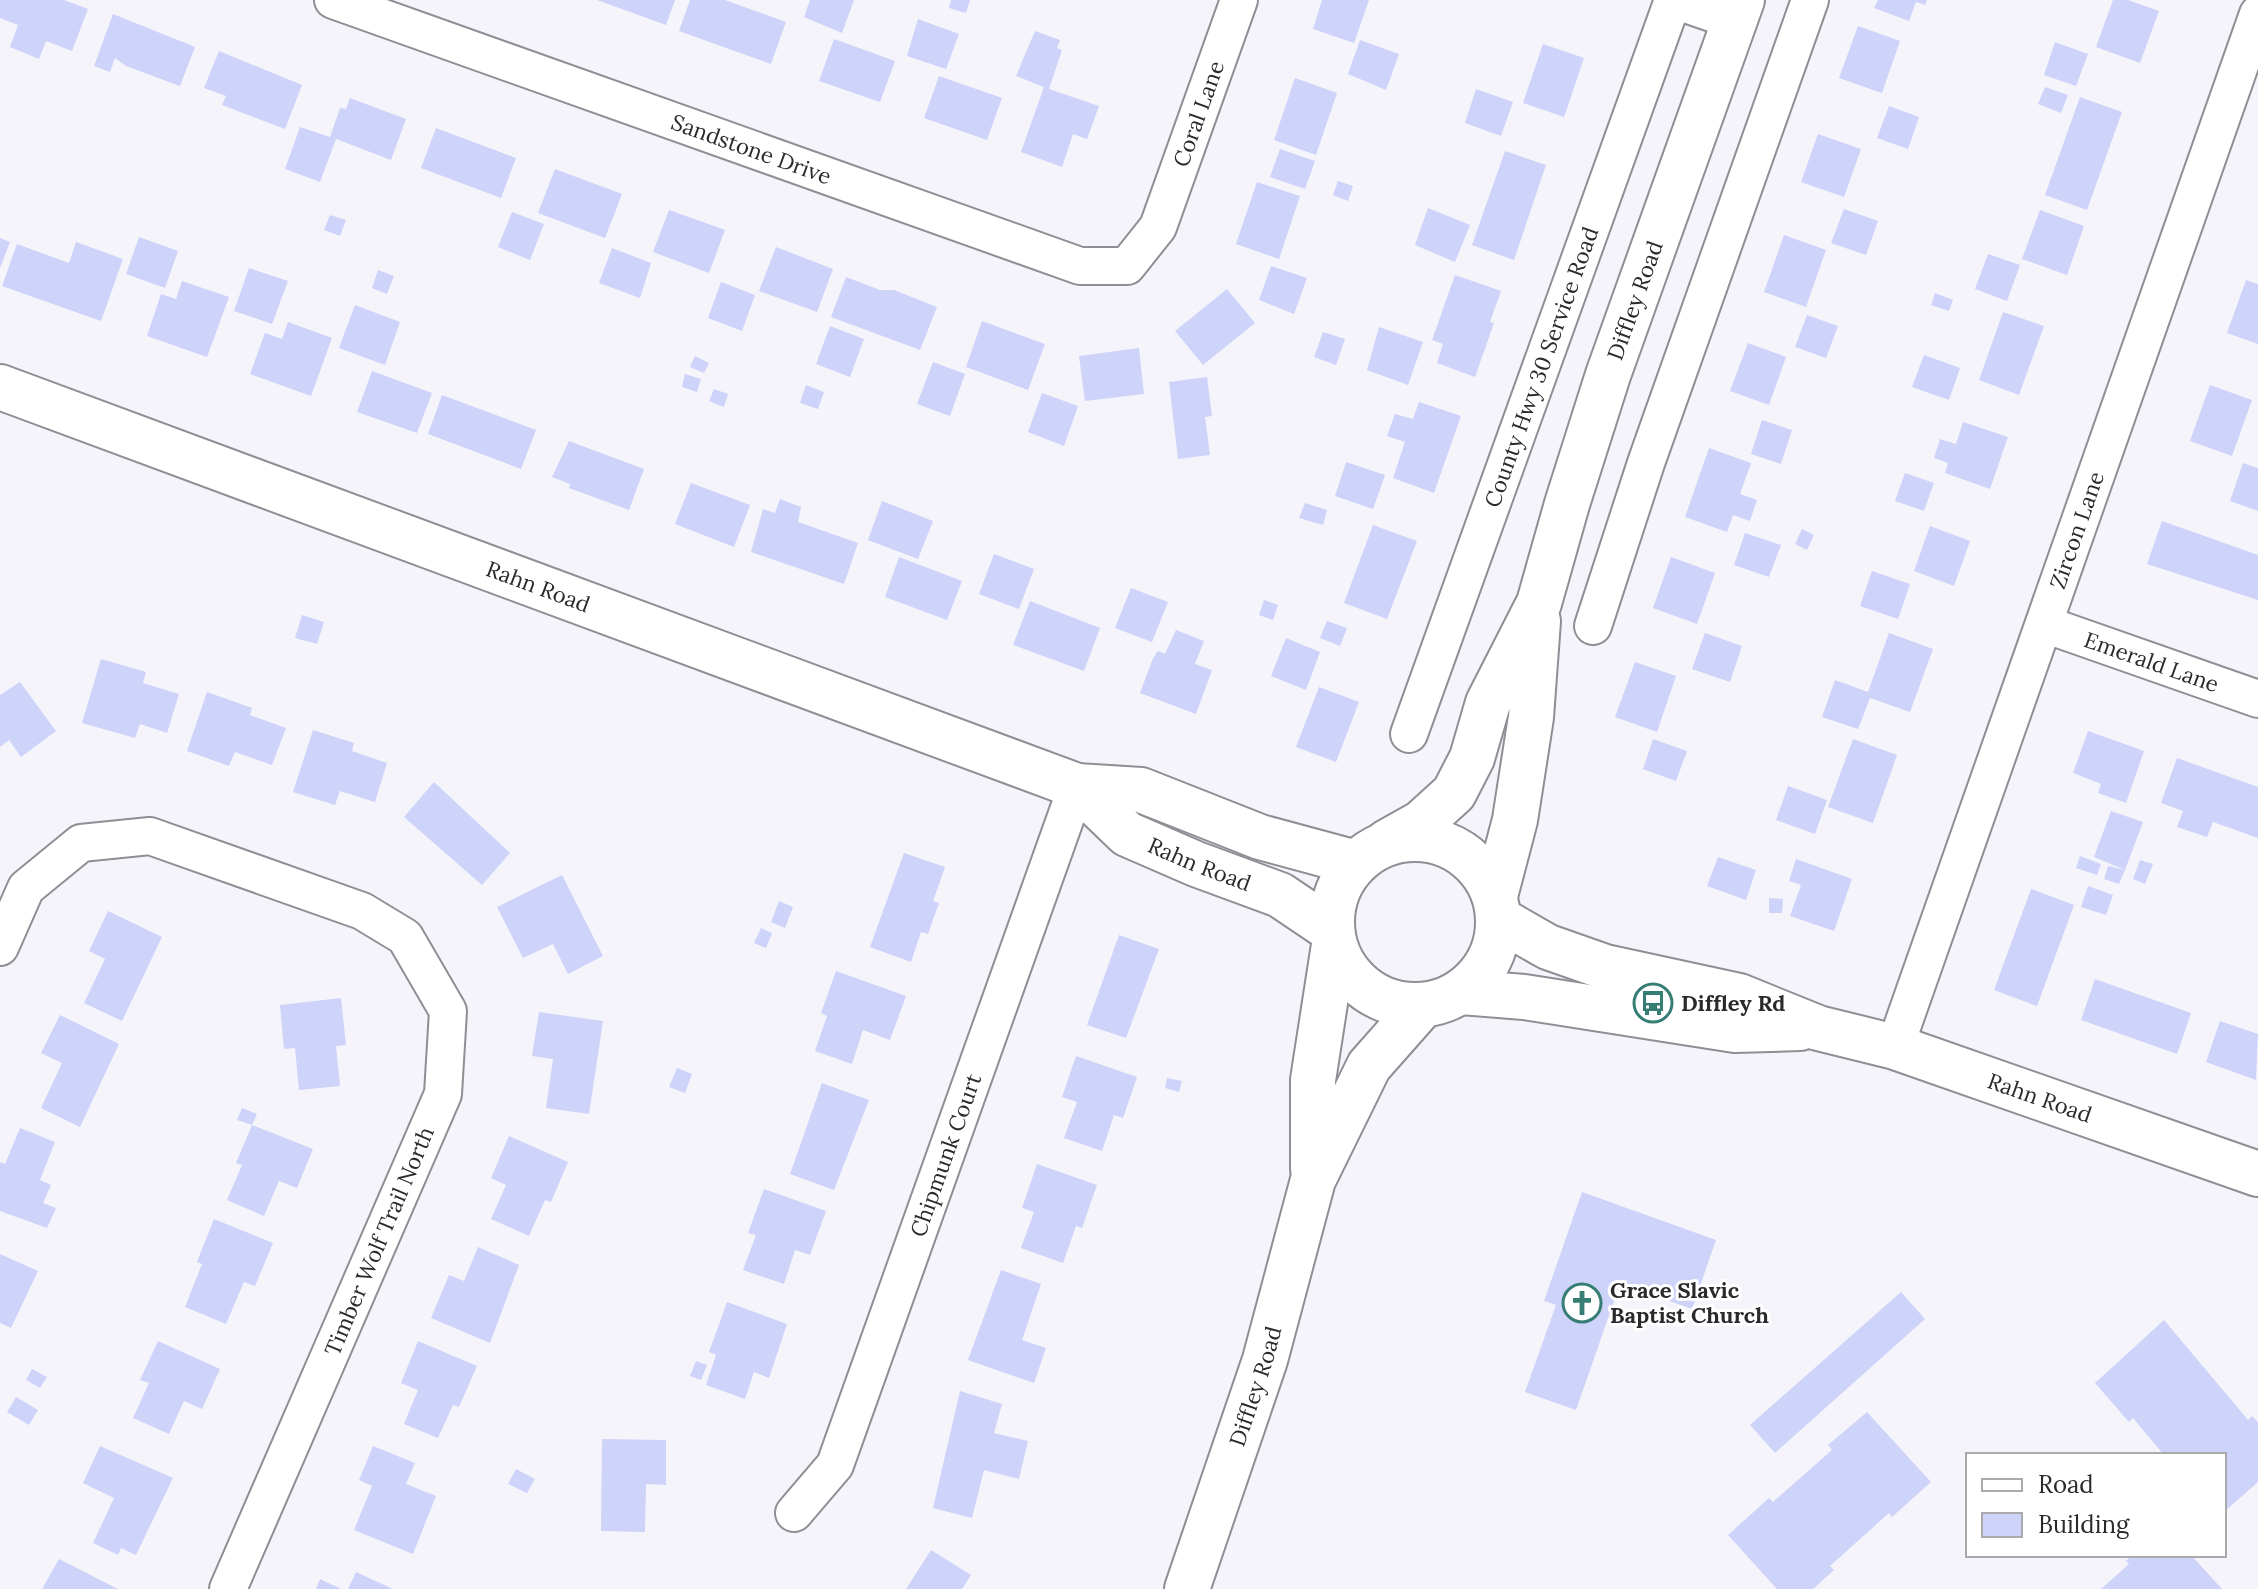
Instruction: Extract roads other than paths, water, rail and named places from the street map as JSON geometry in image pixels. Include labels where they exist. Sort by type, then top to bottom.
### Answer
[{"type":"street","name":"Sandstone Drive","points":[[333,0],[1080,266],[1127,266],[1158,227]]},
{"type":"street","name":"Coral Lane","points":[[1158,227],[1239,0]]},
{"type":"street","points":[[1674,0],[1738,10]]},
{"type":"street","name":"County Hwy 30 Service Road","points":[[1409,734],[1674,0]]},
{"type":"street","points":[[1593,626],[1646,463],[1810,0]]},
{"type":"street","name":"Diffley Road","points":[[1371,852],[1421,823],[1454,793],[1472,758],[1488,703],[1539,603],[1608,375],[1738,10]]},
{"type":"street","name":"Zircon Lane","points":[[1895,1047],[2258,14]]},
{"type":"street","name":"Rahn Road","points":[[0,387],[1077,786],[1141,790],[1260,837],[1371,852]]},
{"type":"street","name":"Diffley Road","points":[[1497,907],[1529,732],[1539,603]]},
{"type":"street","name":"Emerald Lane","points":[[2044,624],[2258,699]]},
{"type":"street","name":"Rahn Road","points":[[1077,786],[1127,834],[1280,895],[1333,938]]},
{"type":"street","name":"Chipmunk Court","points":[[794,1513],[835,1465],[1077,786]]},
{"type":"street","name":"Timber Wolf Trail North","points":[[0,947],[26,888],[81,843],[150,836],[362,911],[405,937],[448,1011],[443,1094],[228,1589]]},
{"type":"street","points":[[1413,838],[1440,841],[1464,853],[1483,872],[1497,907],[1495,948],[1482,973],[1442,999],[1394,1003],[1367,991],[1347,971],[1333,938],[1333,905],[1341,882],[1371,852],[1413,838]]},
{"type":"street","name":"Rahn Road","points":[[1497,907],[1555,950],[1605,967],[1739,996],[1818,1028],[1895,1047],[2258,1174]]},
{"type":"street","name":"Diffley Road","points":[[1313,1180],[1313,1080],[1333,938]]},
{"type":"street","name":"Rahn Road","points":[[1442,999],[1524,997],[1735,1030],[1818,1028]]},
{"type":"street","name":"Diffley Road","points":[[1187,1589],[1265,1360],[1313,1180],[1369,1066],[1442,999]]},
{"type":"place","name":"Diffley Rd","points":[[1653,1003]]},
{"type":"place","name":"Grace Slavic Baptist Church","points":[[1582,1303]]}]
